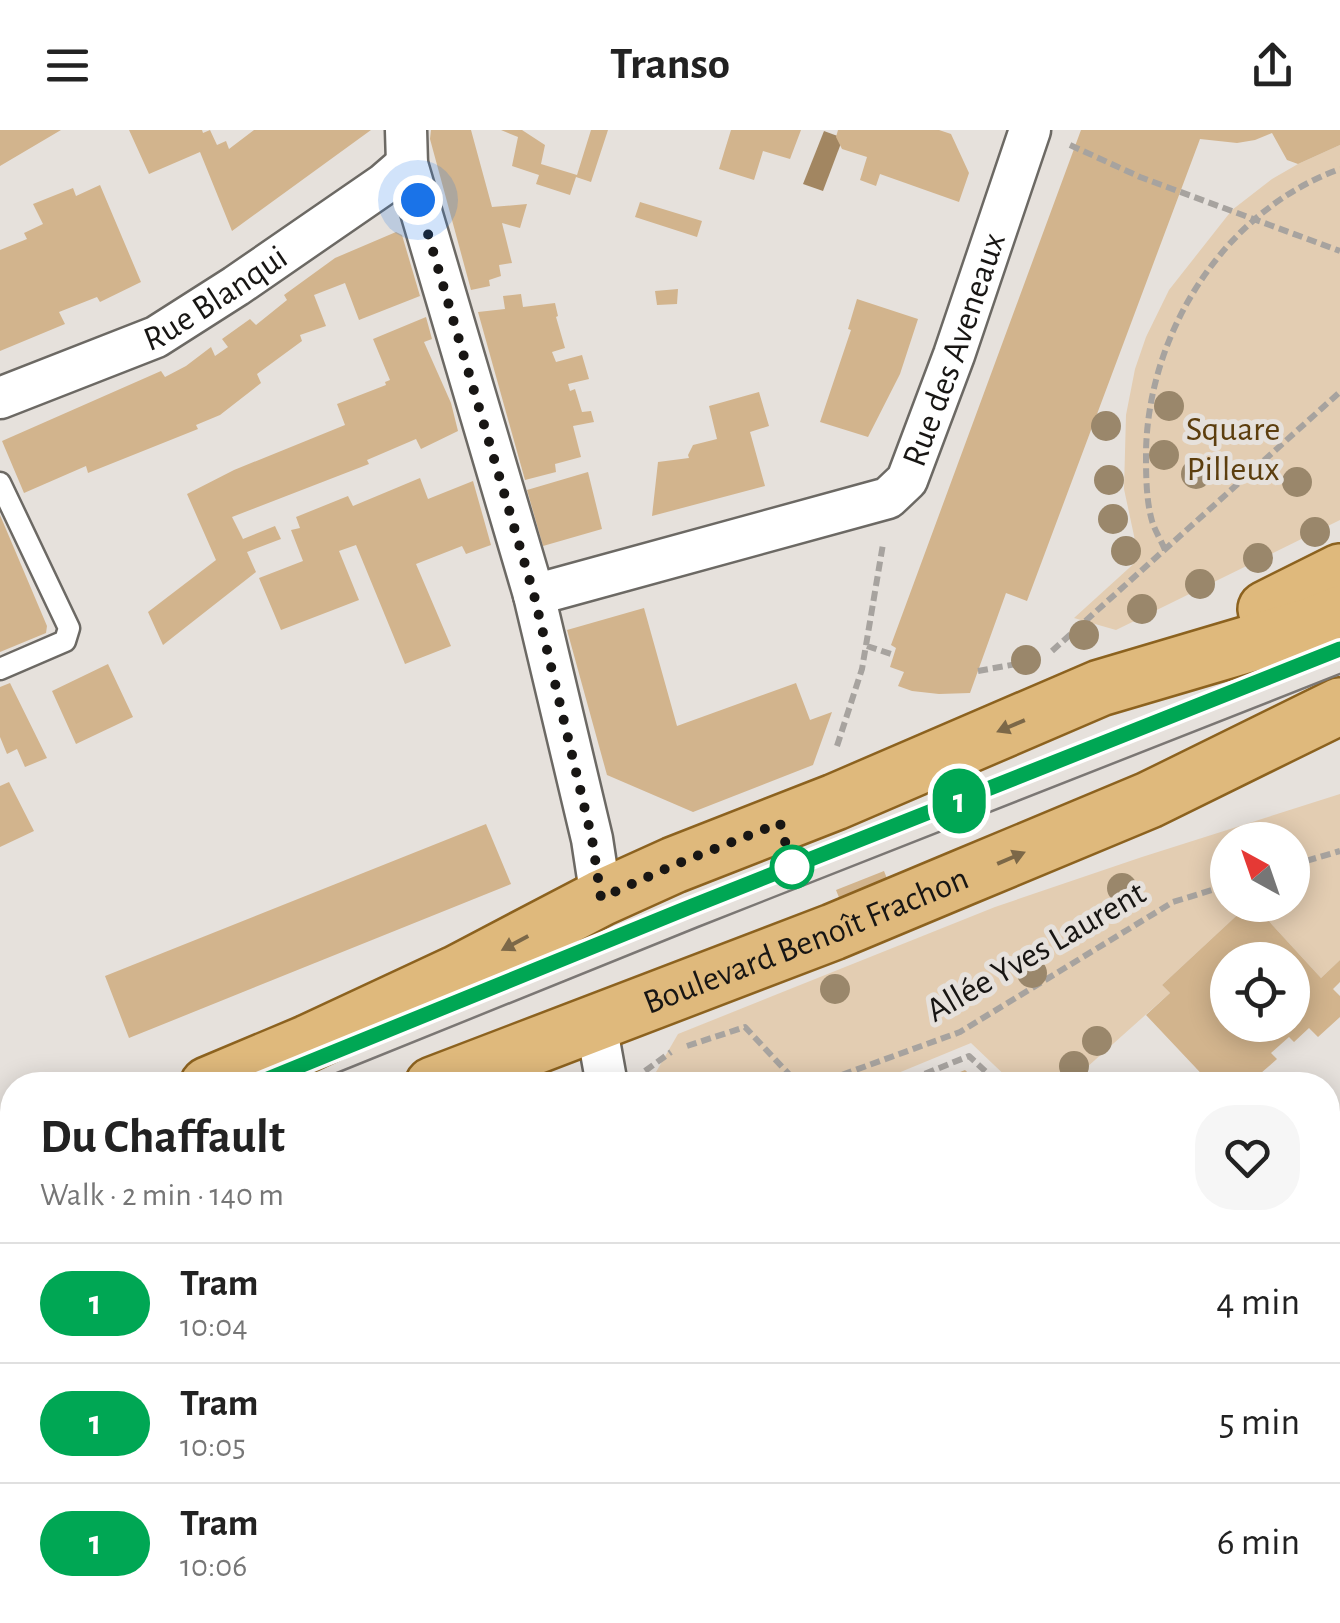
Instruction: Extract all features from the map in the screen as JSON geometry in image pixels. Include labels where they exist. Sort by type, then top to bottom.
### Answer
[{"type":"main road","points":[[239,1072],[456,974],[601,898],[834,802],[1066,685],[1340,572]]},
{"type":"main road","points":[[1066,685],[1313,625],[1340,614]]},
{"type":"main road","name":"Boulevard Benoît Frachon","points":[[468,1072],[832,932],[1149,800],[1340,706]]},
{"type":"main road","points":[[1149,800],[1340,743]]},
{"type":"street","name":"Rue des Aveneaux","points":[[534,595],[888,498],[906,480],[1042,134]]},
{"type":"street","name":"Rue Blanqui","points":[[0,398],[156,336],[253,275],[384,184],[407,147]]},
{"type":"street","points":[[407,147],[534,595],[592,839],[601,898]]},
{"type":"street","points":[[596,1024],[604,1072]]},
{"type":"lane","points":[[0,482],[69,628],[65,641],[0,668]]},
{"type":"path","points":[[1042,134],[1140,177],[1340,251]]},
{"type":"path","points":[[1165,550],[1152,519],[1146,474],[1146,428],[1165,348],[1204,274],[1257,218],[1292,193],[1340,170]]},
{"type":"path","points":[[978,671],[1066,685],[1165,550],[1340,392]]},
{"type":"path","points":[[832,761],[862,669],[888,498]]},
{"type":"path","points":[[866,646],[894,655]]},
{"type":"path","points":[[1310,860],[1340,851]]},
{"type":"path","name":"Allée Yves Laurent","points":[[850,1072],[960,1032],[1174,902],[1210,891]]},
{"type":"path","points":[[644,1072],[666,1053],[745,1027],[787,1072]]},
{"type":"path","points":[[930,1072],[969,1056],[986,1072]]},
{"type":"green space","name":"Square Pilleux","points":[[1340,145],[1340,520],[1116,630],[1074,618],[1139,559],[1124,489],[1126,415],[1146,337],[1169,290],[1232,210],[1272,179]]},
{"type":"green space","points":[[1340,794],[1340,960],[1321,978],[1310,966],[1310,942],[1288,942],[1270,922],[1310,922],[1310,822],[1252,822]]},
{"type":"green space","points":[[1210,835],[1210,922],[1230,922],[1162,985],[1170,993],[1082,1072],[1001,1072],[971,1043],[901,1072],[656,1072],[678,1034],[995,907]]},
{"type":"shaded area","points":[[824,131],[843,138],[823,191],[803,184]]},
{"type":"building","points":[[0,130],[61,130],[0,166]]},
{"type":"building","points":[[129,130],[210,130],[217,145],[226,141],[229,149],[254,130],[371,130],[232,231],[200,152],[149,174]]},
{"type":"building","points":[[431,130],[471,130],[492,207],[527,204],[520,228],[502,223],[512,263],[499,265],[501,276],[489,280],[490,286],[471,290],[430,139]]},
{"type":"building","points":[[501,130],[522,130],[545,145],[541,164],[577,175],[591,130],[608,130],[591,182],[576,177],[570,195],[536,184],[539,175],[512,166],[518,137]]},
{"type":"building","points":[[731,130],[801,130],[790,159],[763,151],[754,180],[719,169]]},
{"type":"building","points":[[838,130],[939,130],[951,134],[969,173],[959,202],[880,174],[876,186],[860,180],[867,157],[842,149],[836,137]]},
{"type":"building","points":[[1081,130],[1340,130],[1340,145],[1298,164],[1287,160],[1272,133],[1237,143],[1200,139],[1027,601],[1006,593],[970,693],[912,691],[898,686],[904,672],[890,667],[896,648],[891,645]]},
{"type":"building","points":[[100,185],[141,282],[100,302],[97,297],[59,312],[65,324],[0,351],[0,250],[27,239],[24,233],[43,224],[33,204],[73,188],[76,196]]},
{"type":"building","points":[[640,202],[702,221],[697,237],[635,217]]},
{"type":"building","points":[[396,232],[402,235],[420,296],[359,320],[345,283],[314,295],[326,326],[300,335],[302,341],[257,374],[261,383],[220,415],[196,425],[198,429],[88,473],[86,466],[24,493],[2,441],[161,371],[165,377],[211,347],[215,356],[228,347],[222,339],[250,319],[256,325],[287,300],[284,295],[335,258]]},
{"type":"building","points":[[678,289],[677,304],[657,305],[655,291]]},
{"type":"building","points":[[521,294],[523,307],[555,303],[565,348],[552,352],[556,362],[582,355],[589,379],[568,384],[570,391],[575,389],[582,412],[591,411],[594,422],[573,426],[581,457],[555,464],[556,472],[525,480],[478,312],[505,309],[503,296]]},
{"type":"building","points":[[857,299],[918,319],[900,374],[868,437],[820,422],[851,330],[848,329]]},
{"type":"building","points":[[426,317],[432,339],[424,342],[451,403],[458,431],[421,449],[416,439],[367,460],[369,464],[232,517],[243,539],[275,526],[281,539],[247,552],[256,572],[163,645],[148,612],[216,560],[187,494],[234,470],[345,425],[337,404],[390,380],[373,339]]},
{"type":"building","points":[[759,392],[769,426],[750,432],[765,486],[652,516],[658,462],[689,458],[693,445],[717,439],[709,406]]},
{"type":"building","points":[[588,472],[602,529],[543,546],[527,490]]},
{"type":"building","points":[[420,478],[428,499],[473,481],[491,545],[466,554],[462,546],[416,564],[451,646],[405,664],[356,545],[339,551],[359,600],[281,630],[259,578],[303,561],[291,530],[300,528],[296,517],[348,496],[353,506]]},
{"type":"building","points":[[0,515],[47,626],[46,633],[0,652]]},
{"type":"building","points":[[644,608],[677,726],[796,683],[810,720],[832,712],[813,765],[693,812],[607,775],[567,630]]},
{"type":"building","points":[[108,664],[133,717],[76,744],[52,691]]},
{"type":"building","points":[[10,683],[47,758],[25,767],[17,749],[7,754],[0,737],[0,687]]},
{"type":"building","points":[[9,782],[34,831],[0,847],[0,786]]},
{"type":"building","points":[[486,824],[511,884],[129,1038],[105,976]]},
{"type":"building","points":[[884,871],[888,881],[840,900],[836,890]]},
{"type":"building","points":[[1230,922],[1270,922],[1288,942],[1210,942],[1210,1042],[1283,1042],[1271,1053],[1277,1059],[1262,1072],[1200,1072],[1146,1015],[1170,993],[1162,985]]},
{"type":"building","points":[[1340,960],[1340,982],[1333,989],[1340,996],[1340,1017],[1318,1037],[1310,1029],[1310,966],[1321,978]]},
{"type":"tram line","points":[[285,1072],[1340,648]]},
{"type":"tram line","name":"1","points":[[285,1072],[1340,649]]},
{"type":"tram line","points":[[339,1072],[1340,674]]},
{"type":"route","points":[[418,200],[534,595],[592,839],[601,898],[780,823],[792,867]]}]
